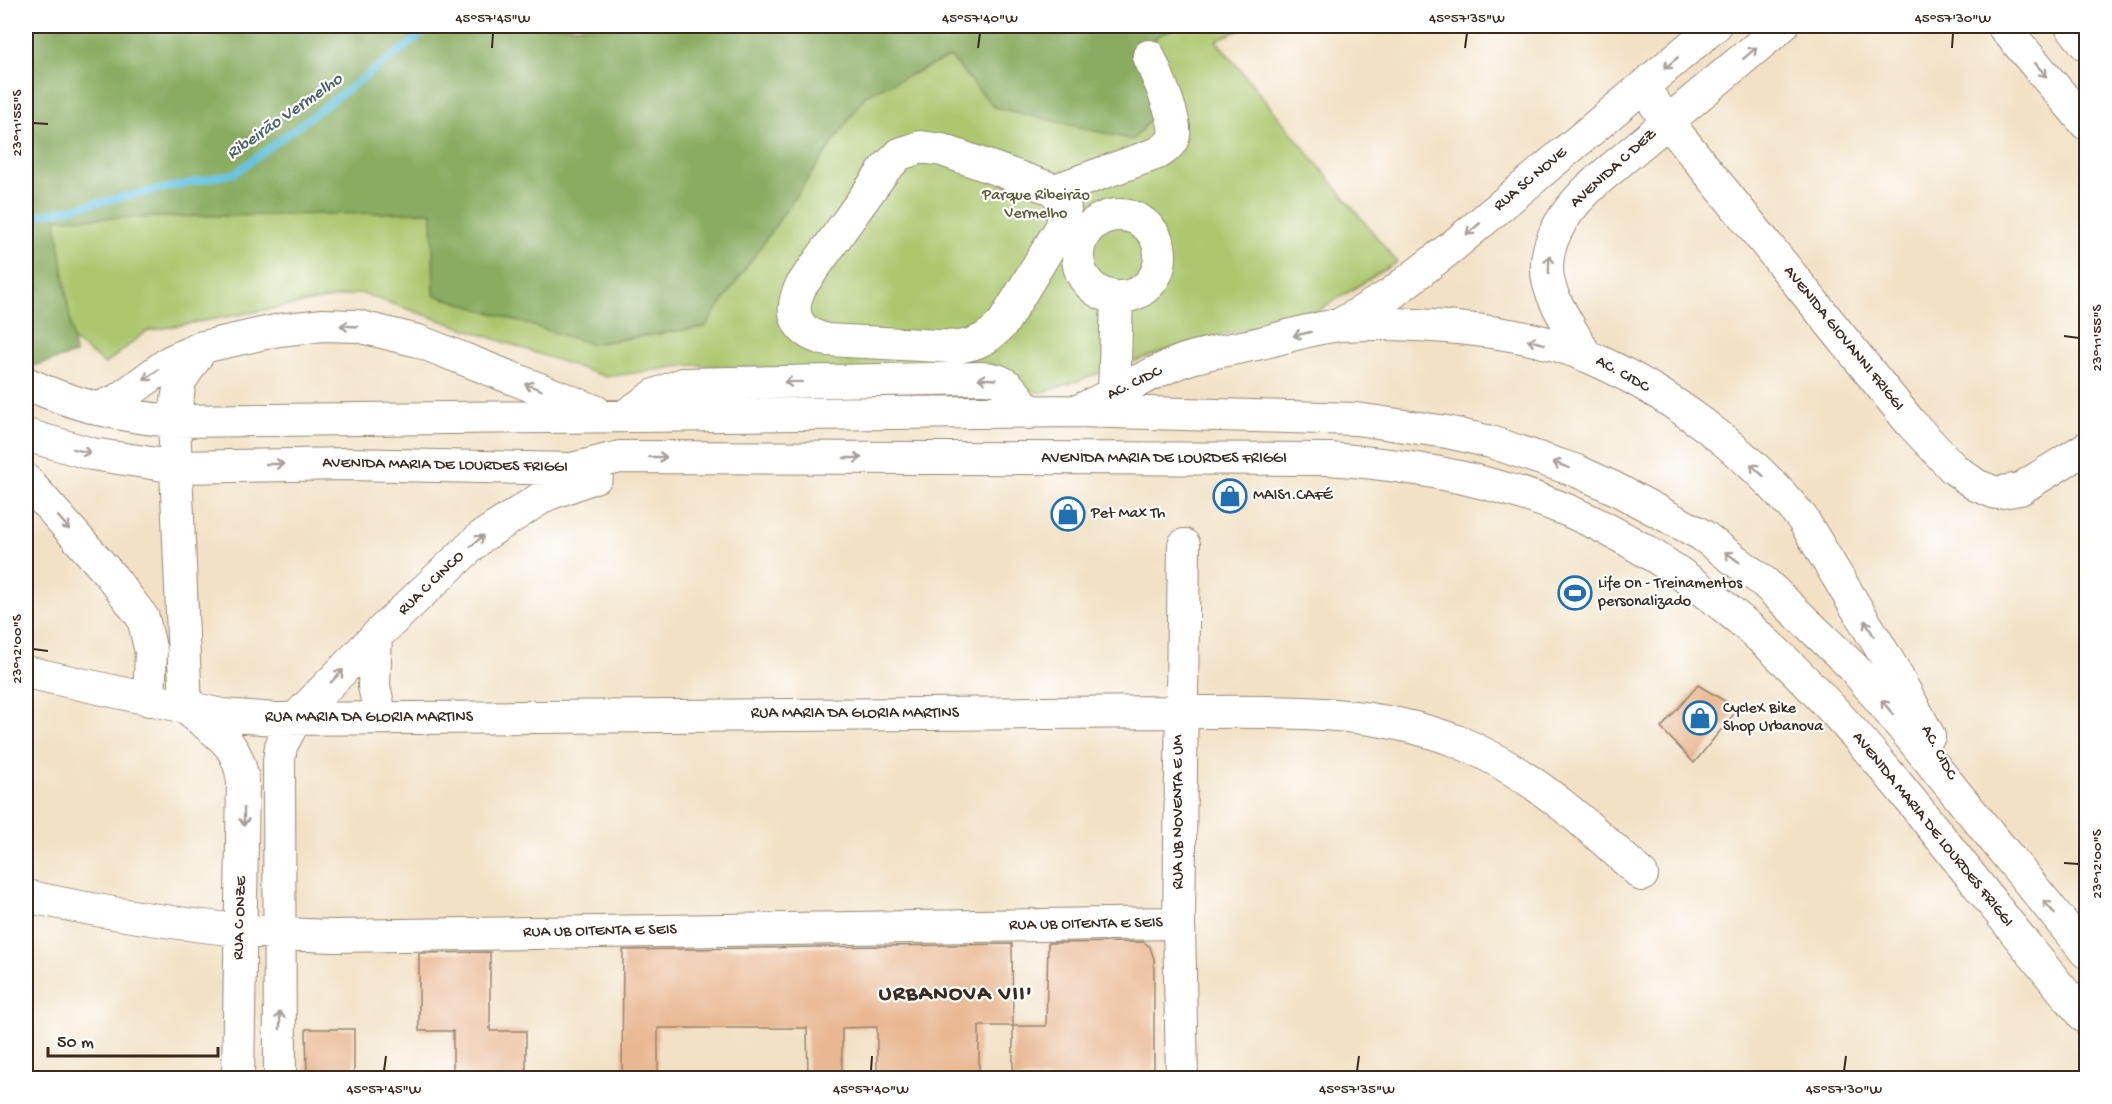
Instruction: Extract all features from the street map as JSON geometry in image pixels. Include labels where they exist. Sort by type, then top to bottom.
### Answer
[{"type":"street","name":"RUA SC NOVE","points":[[1339,325],[1391,294],[1715,26]]},
{"type":"street","name":"AVENIDA C DEZ","points":[[1586,356],[1553,297],[1548,263],[1552,240],[1562,218],[1579,197],[1666,121],[1782,26]]},
{"type":"street","points":[[2003,26],[2086,124]]},
{"type":"street","points":[[2071,26],[2086,45]]},
{"type":"street","points":[[1111,170],[1081,227],[1003,323],[991,336],[976,345],[958,347],[827,340],[807,332],[795,314],[794,299],[801,286],[885,169],[900,154],[921,147],[942,150],[1055,190],[1158,153],[1168,147],[1174,135],[1173,123],[1149,56]]},
{"type":"street","name":"AVENIDA GIOVANNI FRIGGI","points":[[1643,87],[1666,121],[1910,422],[1953,468],[1976,484],[1996,493],[2020,489],[2086,448]]},
{"type":"street","points":[[1055,190],[1065,208],[1081,227],[1078,259],[1080,270],[1095,289],[1117,297],[1128,296],[1149,285],[1160,265],[1161,253],[1153,231],[1144,223],[1122,215],[1081,227]]},
{"type":"street","points":[[1114,394],[1117,297]]},
{"type":"street","points":[[97,409],[118,400],[171,361],[203,347],[279,330],[323,325],[357,326],[418,341],[617,416]]},
{"type":"street","name":"AC. CIDC","points":[[1079,411],[1183,361],[1339,325],[1424,326],[1478,330],[1525,339],[1586,356],[1645,387],[1697,420],[1737,452],[1789,501],[1803,518],[1892,667],[1968,808]]},
{"type":"street","points":[[186,708],[174,421],[180,381],[203,347]]},
{"type":"street","points":[[26,383],[97,409],[127,416],[174,421],[1079,411],[1345,419],[1386,423],[1491,442],[1577,471],[1635,498],[1701,535],[1765,583],[1853,667],[2086,952]]},
{"type":"street","points":[[544,418],[548,442],[572,469]]},
{"type":"street","name":"AVENIDA MARIA DE LOURDES FRIGGI","points":[[26,435],[92,454],[177,467],[338,464],[572,469],[621,457],[1330,459],[1419,468],[1488,484],[1568,511],[1622,537],[1685,577],[1788,663],[1922,812],[2049,975],[2086,1018]]},
{"type":"street","name":"RUA C CINCO","points":[[280,935],[279,761],[281,746],[296,718],[376,636],[481,537],[546,495],[598,475],[621,457]]},
{"type":"street","points":[[546,495],[550,473],[572,469]]},
{"type":"street","points":[[26,480],[111,576],[142,618],[151,652],[149,700]]},
{"type":"street","name":"RUA UB NOVENTA E UM","points":[[1182,1078],[1179,923],[1184,545]]},
{"type":"street","points":[[376,636],[374,686],[381,718]]},
{"type":"street","name":"RUA MARIA DA GLORIA MARTINS","points":[[26,672],[222,715],[296,718],[1180,712],[1289,712],[1348,715],[1390,723],[1459,742],[1485,755],[1559,802],[1642,875]]},
{"type":"street","name":"RUA C ONZE","points":[[186,708],[227,742],[238,759],[244,811],[239,932],[238,1078]]},
{"type":"street","name":"RUA UB OITENTA E SEIS","points":[[26,896],[129,917],[239,932],[280,935],[344,936],[1179,923]]},
{"type":"street","points":[[280,935],[280,1078]]},
{"type":"green space","name":"Parque Ribeirão Vermelho","points":[[26,26],[1248,26],[1216,40],[1397,262],[1316,312],[1182,345],[1042,393],[982,378],[690,365],[606,377],[361,293],[147,331],[105,364],[26,305]]},
{"type":"green space","points":[[26,26],[1178,26],[1159,35],[1137,56],[1166,100],[1133,140],[994,107],[950,57],[866,95],[705,327],[591,344],[434,295],[432,212],[56,219],[75,354],[26,368]]},
{"type":"building","name":"CycleX Bike Shop Urbanova","points":[[1698,685],[1738,709],[1694,763],[1661,728]]},
{"type":"building","points":[[1144,942],[1150,947],[1154,959],[1154,1078],[1013,1078],[1013,1026],[1046,1026],[1048,943]]},
{"type":"building","points":[[1012,944],[1013,1026],[979,1026],[979,1078],[877,1078],[877,1027],[842,1028],[842,1078],[808,1078],[807,1028],[658,1028],[658,1078],[622,1078],[623,950]]},
{"type":"building","points":[[490,952],[490,1031],[526,1031],[526,1078],[453,1078],[453,1031],[419,1031],[419,953]]},
{"type":"building","points":[[306,1029],[354,1029],[354,1078],[307,1078]]},
{"type":"waterway","name":"Ribeirão Vermelho","points":[[26,218],[235,173],[424,33],[439,26]]},
{"type":"place","name":"MAIS1.CAFÉ","points":[[1230,496]]},
{"type":"place","name":"Pet Max Th","points":[[1068,514]]},
{"type":"place","name":"Life On - Treinamentos personalizado","points":[[1575,593]]},
{"type":"place","name":"CycleX Bike Shop Urbanova","points":[[1700,718]]},
{"type":"district","name":"URBANOVA VII'","points":[[956,995]]}]
